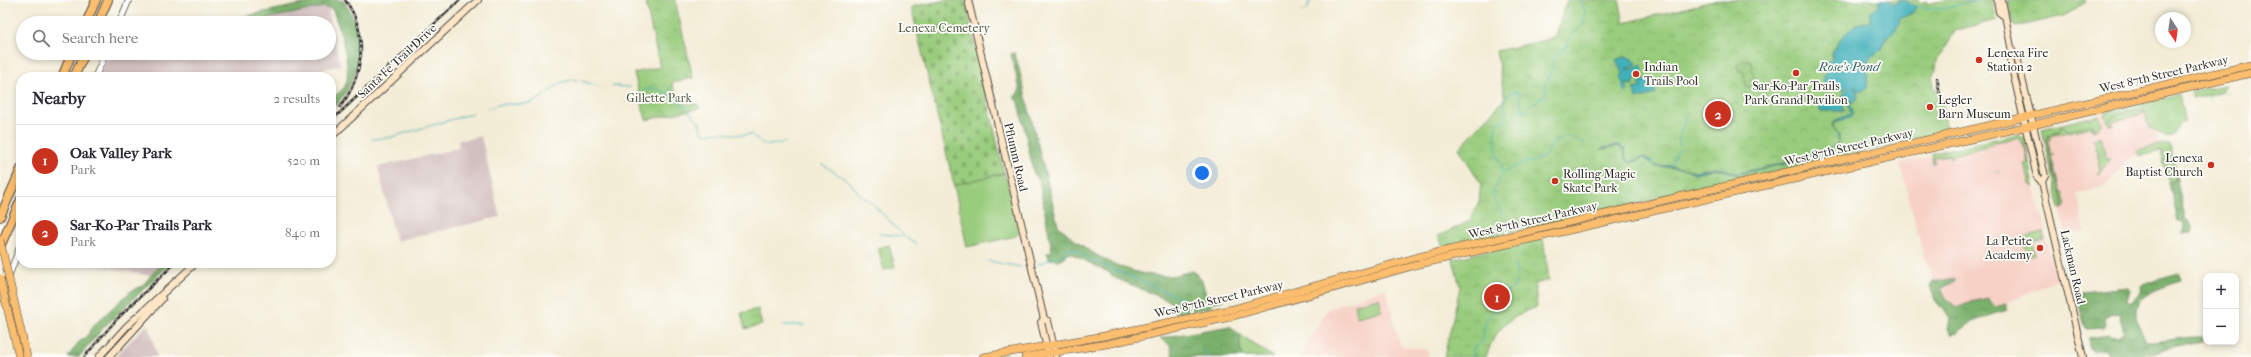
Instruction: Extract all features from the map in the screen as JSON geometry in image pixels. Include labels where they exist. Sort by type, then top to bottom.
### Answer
[{"type":"highway","points":[[89,16],[96,0]]},
{"type":"highway","points":[[101,16],[108,0]]},
{"type":"highway","points":[[64,72],[69,60]]},
{"type":"highway","points":[[76,72],[82,60]]},
{"type":"highway","points":[[0,217],[16,181]]},
{"type":"highway","points":[[0,247],[16,210]]},
{"type":"main road","name":"Santa Fe Trail Drive","points":[[336,132],[478,0]]},
{"type":"main road","name":"Pflumm Road","points":[[968,0],[1029,262],[1044,319],[1048,321],[1051,352]]},
{"type":"main road","name":"Lackman Road","points":[[1997,0],[1999,12],[2003,15]]},
{"type":"main road","name":"Lackman Road","points":[[2002,0],[2005,11],[2003,15],[2012,52],[2010,59],[2027,116],[2037,177],[2042,182],[2083,357]]},
{"type":"main road","name":"West 87th Street Parkway","points":[[983,357],[1051,352],[1279,297],[1355,273],[1418,257],[1933,140],[2027,116],[2251,65]]},
{"type":"main road","name":"West 87th Street Parkway","points":[[1025,357],[1133,339],[1258,310],[1420,264],[2251,73]]},
{"type":"main road","points":[[2100,108],[2101,104],[2146,94],[2154,87]]},
{"type":"main road","points":[[0,240],[27,357]]},
{"type":"main road","points":[[100,357],[122,331],[189,270]]},
{"type":"main road","points":[[109,357],[189,270]]},
{"type":"main road","points":[[0,278],[19,357]]},
{"type":"main road","points":[[1133,339],[1138,333],[1168,326],[1175,321]]},
{"type":"main road","points":[[122,331],[129,336]]},
{"type":"street","points":[[122,16],[129,0]]},
{"type":"street","points":[[97,72],[103,60]]},
{"type":"street","points":[[0,299],[16,257]]},
{"type":"shaded area","points":[[327,3],[330,16],[267,16]]},
{"type":"shaded area","points":[[336,46],[340,65],[314,72],[101,72],[106,60],[336,60]]},
{"type":"shaded area","points":[[2149,102],[2161,151],[2131,157],[2105,187],[2077,194],[2085,232],[2067,236],[2042,136],[2048,127]]},
{"type":"shaded area","points":[[481,136],[500,217],[396,241],[378,167],[459,148],[458,141]]},
{"type":"shaded area","points":[[2018,136],[2024,142],[2057,280],[1957,326],[1924,258],[1900,163]]},
{"type":"shaded area","points":[[111,268],[159,268],[151,276]]},
{"type":"shaded area","points":[[1386,288],[1400,346],[1428,350],[1428,357],[1300,357],[1328,309]]},
{"type":"shaded area","points":[[149,325],[157,357],[115,357],[144,327]]},
{"type":"green space","points":[[322,0],[343,0],[351,14],[356,28],[359,43],[358,58],[350,86],[336,104],[336,94],[345,86],[347,69],[344,48],[336,16],[334,16],[332,9],[323,7],[280,16],[246,16]]},
{"type":"green space","name":"Gillette Park","points":[[645,0],[675,0],[693,78],[672,83],[674,89],[687,104],[697,104],[700,108],[646,120],[634,73],[660,67]]},
{"type":"green space","name":"Lenexa Cemetery","points":[[947,0],[965,0],[1004,173],[954,185],[911,7]]},
{"type":"green space","points":[[1567,0],[1619,0],[1624,23],[1718,0],[1917,0],[1921,3],[1926,1],[1929,4],[1944,0],[1992,0],[1997,20],[1956,30],[1937,60],[1936,70],[1932,76],[1935,90],[1938,90],[1941,96],[1947,132],[1444,248],[1438,236],[1470,221],[1479,201],[1481,184],[1459,148],[1505,99],[1496,51],[1555,38]]},
{"type":"green space","points":[[2008,0],[2085,0],[2086,2],[2063,16],[2016,27],[2013,25]]},
{"type":"green space","points":[[1015,53],[1058,225],[1093,253],[1120,267],[1149,275],[1167,276],[1194,271],[1202,280],[1206,295],[1223,294],[1223,300],[1211,303],[1212,307],[1177,314],[1170,301],[1115,278],[1108,272],[1070,253],[1059,260],[1049,259],[1047,253],[1052,251],[1039,180],[1034,175],[1019,103],[1014,98],[1020,90],[1011,54]]},
{"type":"green space","points":[[1750,60],[1756,86],[1747,88],[1743,71],[1739,71],[1737,63]]},
{"type":"green space","points":[[2226,85],[2223,91],[2192,99],[2191,91]]},
{"type":"green space","points":[[2179,94],[2185,122],[2181,122],[2172,137],[2165,137],[2148,126],[2143,103]]},
{"type":"green space","points":[[2142,103],[2144,112],[2140,110],[2130,111],[2112,120],[2109,125],[2105,114],[2106,113]]},
{"type":"green space","points":[[2137,110],[2144,113],[2112,122],[2113,125],[2109,125],[2109,121],[2117,114]]},
{"type":"green space","points":[[2099,115],[2101,124],[2097,129],[2092,125],[2067,130],[2065,126],[2061,127],[2060,131],[2047,137],[2053,171],[2063,199],[2063,209],[2060,209],[2042,129]]},
{"type":"green space","points":[[2062,125],[2067,130],[2089,125],[2097,129],[2092,130],[2091,127],[2051,136],[2051,140],[2048,141],[2051,154],[2054,154],[2051,156],[2059,188],[2047,141],[2050,134],[2060,131]]},
{"type":"green space","points":[[2018,134],[2025,139],[2034,187],[2030,183],[2024,164],[2027,164],[2025,149],[2022,142],[2017,138],[1995,142],[1991,145],[1956,154],[1951,158],[1950,155],[1934,157],[1935,162],[1933,163],[1932,153]]},
{"type":"green space","points":[[2101,136],[2106,158],[2109,157],[2110,160],[2100,174],[2098,173],[2101,170],[2094,139]]},
{"type":"green space","points":[[2162,144],[2170,144],[2176,176],[2175,180],[2169,183],[2161,151],[2139,156],[2138,150]]},
{"type":"green space","points":[[1854,160],[1844,164],[1674,203],[1685,199]]},
{"type":"green space","points":[[1005,173],[1019,233],[1016,236],[967,247],[954,185]]},
{"type":"green space","points":[[2176,176],[2185,219],[2192,226],[2192,232],[2183,233],[2184,224],[2178,221],[2169,183],[2175,180]]},
{"type":"green space","points":[[2060,192],[2063,192],[2066,205],[2063,209],[2063,199]]},
{"type":"green space","points":[[2044,233],[2045,239],[2032,242],[2035,255],[2031,256],[2025,248],[2022,238]]},
{"type":"green space","points":[[1543,238],[1549,280],[1535,284],[1537,307],[1519,315],[1505,325],[1494,338],[1486,357],[1444,357],[1460,287],[1453,259]]},
{"type":"green space","points":[[889,245],[895,267],[884,270],[878,248]]},
{"type":"green space","points":[[158,268],[166,268],[103,328],[79,357],[68,357],[78,343],[87,336],[93,326],[131,291],[142,286]]},
{"type":"green space","points":[[2179,273],[2180,281],[2155,290],[2146,295],[2140,301],[2137,308],[2137,317],[2146,342],[2196,337],[2203,337],[2203,341],[2171,347],[2138,357],[2111,357],[2104,349],[2092,351],[2089,346],[2088,339],[2108,334],[2118,337],[2124,332],[2119,313],[2105,316],[2106,326],[2104,328],[2086,329],[2077,299],[2081,292],[2128,287],[2130,290],[2127,299],[2130,302],[2141,292],[2142,286],[2161,278]]},
{"type":"green space","points":[[1955,279],[1955,281],[1941,289],[1947,299],[1957,308],[1971,302],[1988,298],[1995,307],[2006,304],[2006,310],[1972,322],[1957,333],[1951,334],[1948,329],[1950,318],[1935,300],[1930,286],[1934,280],[1935,282]]},
{"type":"green space","points":[[1379,298],[1382,311],[1357,317],[1354,304]]},
{"type":"green space","points":[[758,309],[762,325],[745,329],[741,313]]},
{"type":"green space","points":[[1230,326],[1240,335],[1240,349],[1243,357],[1173,357],[1170,345],[1160,338]]},
{"type":"green space","points":[[1240,335],[1273,357],[1243,357],[1240,349]]},
{"type":"water","name":"Rose's Pond","points":[[1878,0],[1887,0],[1893,4],[1904,0],[1917,7],[1910,15],[1901,18],[1897,28],[1888,36],[1882,49],[1868,59],[1867,88],[1860,92],[1854,86],[1858,92],[1858,98],[1851,103],[1849,99],[1853,113],[1852,115],[1834,122],[1833,126],[1839,136],[1837,145],[1838,136],[1832,125],[1834,121],[1851,114],[1848,104],[1849,98],[1847,101],[1843,97],[1845,91],[1849,87],[1848,86],[1843,90],[1825,87],[1823,83],[1827,64],[1832,59],[1832,52],[1840,39],[1856,24],[1870,22],[1870,12],[1880,5]]},
{"type":"water","name":"Indian Trails Pool","points":[[1625,56],[1633,59],[1637,64],[1626,69],[1633,69],[1641,64],[1643,71],[1641,75],[1637,76],[1638,79],[1635,79],[1633,85],[1626,84],[1628,91],[1624,92],[1622,85],[1625,84],[1620,79],[1623,73],[1616,60]]},
{"type":"water","points":[[1652,79],[1656,94],[1636,99],[1634,89],[1641,87],[1639,82]]},
{"type":"water","points":[[1820,100],[1843,104],[1844,111],[1820,111]]},
{"type":"water","points":[[1618,145],[1625,149],[1626,158],[1631,162],[1643,157],[1650,160],[1655,166],[1643,158],[1631,163],[1629,162],[1626,159],[1624,149],[1618,146],[1601,149]]},
{"type":"water","points":[[1837,145],[1785,164],[1738,174],[1715,168],[1695,173],[1686,169],[1696,171],[1715,167],[1739,173],[1785,163]]},
{"type":"water","points":[[1655,166],[1671,166],[1686,169]]},
{"type":"waterway","points":[[1302,12],[1307,10],[1310,0]]},
{"type":"waterway","points":[[1502,214],[1492,194],[1503,173],[1497,153],[1495,132],[1497,124],[1507,118],[1503,99],[1514,91],[1519,93],[1522,112],[1547,94],[1545,83],[1552,69],[1552,59],[1565,48],[1572,36],[1584,23],[1585,11],[1581,0]]},
{"type":"waterway","points":[[1916,7],[1940,9],[1953,7],[1965,2],[1982,0]]},
{"type":"waterway","points":[[487,109],[503,104],[530,103],[565,81],[577,80],[600,86]]},
{"type":"waterway","points":[[612,86],[630,87]]},
{"type":"waterway","points":[[669,87],[672,96]]},
{"type":"waterway","points":[[643,90],[656,88],[676,98],[699,122],[702,132],[708,134],[718,132],[740,135],[751,134],[766,145],[785,142]]},
{"type":"waterway","points":[[372,139],[388,138],[474,113]]},
{"type":"waterway","points":[[1679,146],[1680,132],[1687,114]]},
{"type":"waterway","points":[[1503,173],[1524,162],[1533,162],[1545,156],[1552,144],[1564,138],[1572,138],[1585,143]]},
{"type":"waterway","points":[[1671,166],[1678,149]]},
{"type":"waterway","points":[[822,164],[850,182],[860,195],[872,203],[904,236],[916,244]]},
{"type":"waterway","points":[[879,234],[904,236]]},
{"type":"waterway","points":[[1038,264],[1064,254],[1069,249],[1078,251],[1089,259],[1183,299]]},
{"type":"waterway","points":[[988,261],[1021,267]]},
{"type":"waterway","points":[[1474,357],[1473,348],[1482,342],[1486,320],[1497,309],[1507,292],[1515,286],[1517,278],[1515,264]]},
{"type":"waterway","points":[[784,325],[804,325]]},
{"type":"waterway","points":[[1203,349],[1207,357]]},
{"type":"railway","points":[[340,107],[354,82],[360,54],[358,26],[353,13],[345,0]]},
{"type":"railway","points":[[336,116],[460,0]]},
{"type":"railway","points":[[1937,78],[1940,95]]},
{"type":"railway","points":[[84,357],[117,319],[170,268]]},
{"type":"place","name":"Lenexa Fire Station 2","points":[[1979,60]]},
{"type":"place","name":"Sar-Ko-Par Trails Park Grand Pavilion","points":[[1796,73]]},
{"type":"place","name":"Indian Trails Pool","points":[[1636,74]]},
{"type":"place","name":"Legler Barn Museum","points":[[1930,107]]},
{"type":"place","name":"Sar-Ko-Par Trails Park","points":[[1718,114]]},
{"type":"place","name":"Lenexa Baptist Church","points":[[2211,165]]},
{"type":"place","name":"Rolling Magic Skate Park","points":[[1555,181]]},
{"type":"place","name":"La Petite Academy","points":[[2040,248]]},
{"type":"place","name":"Oak Valley Park","points":[[1497,297]]}]
